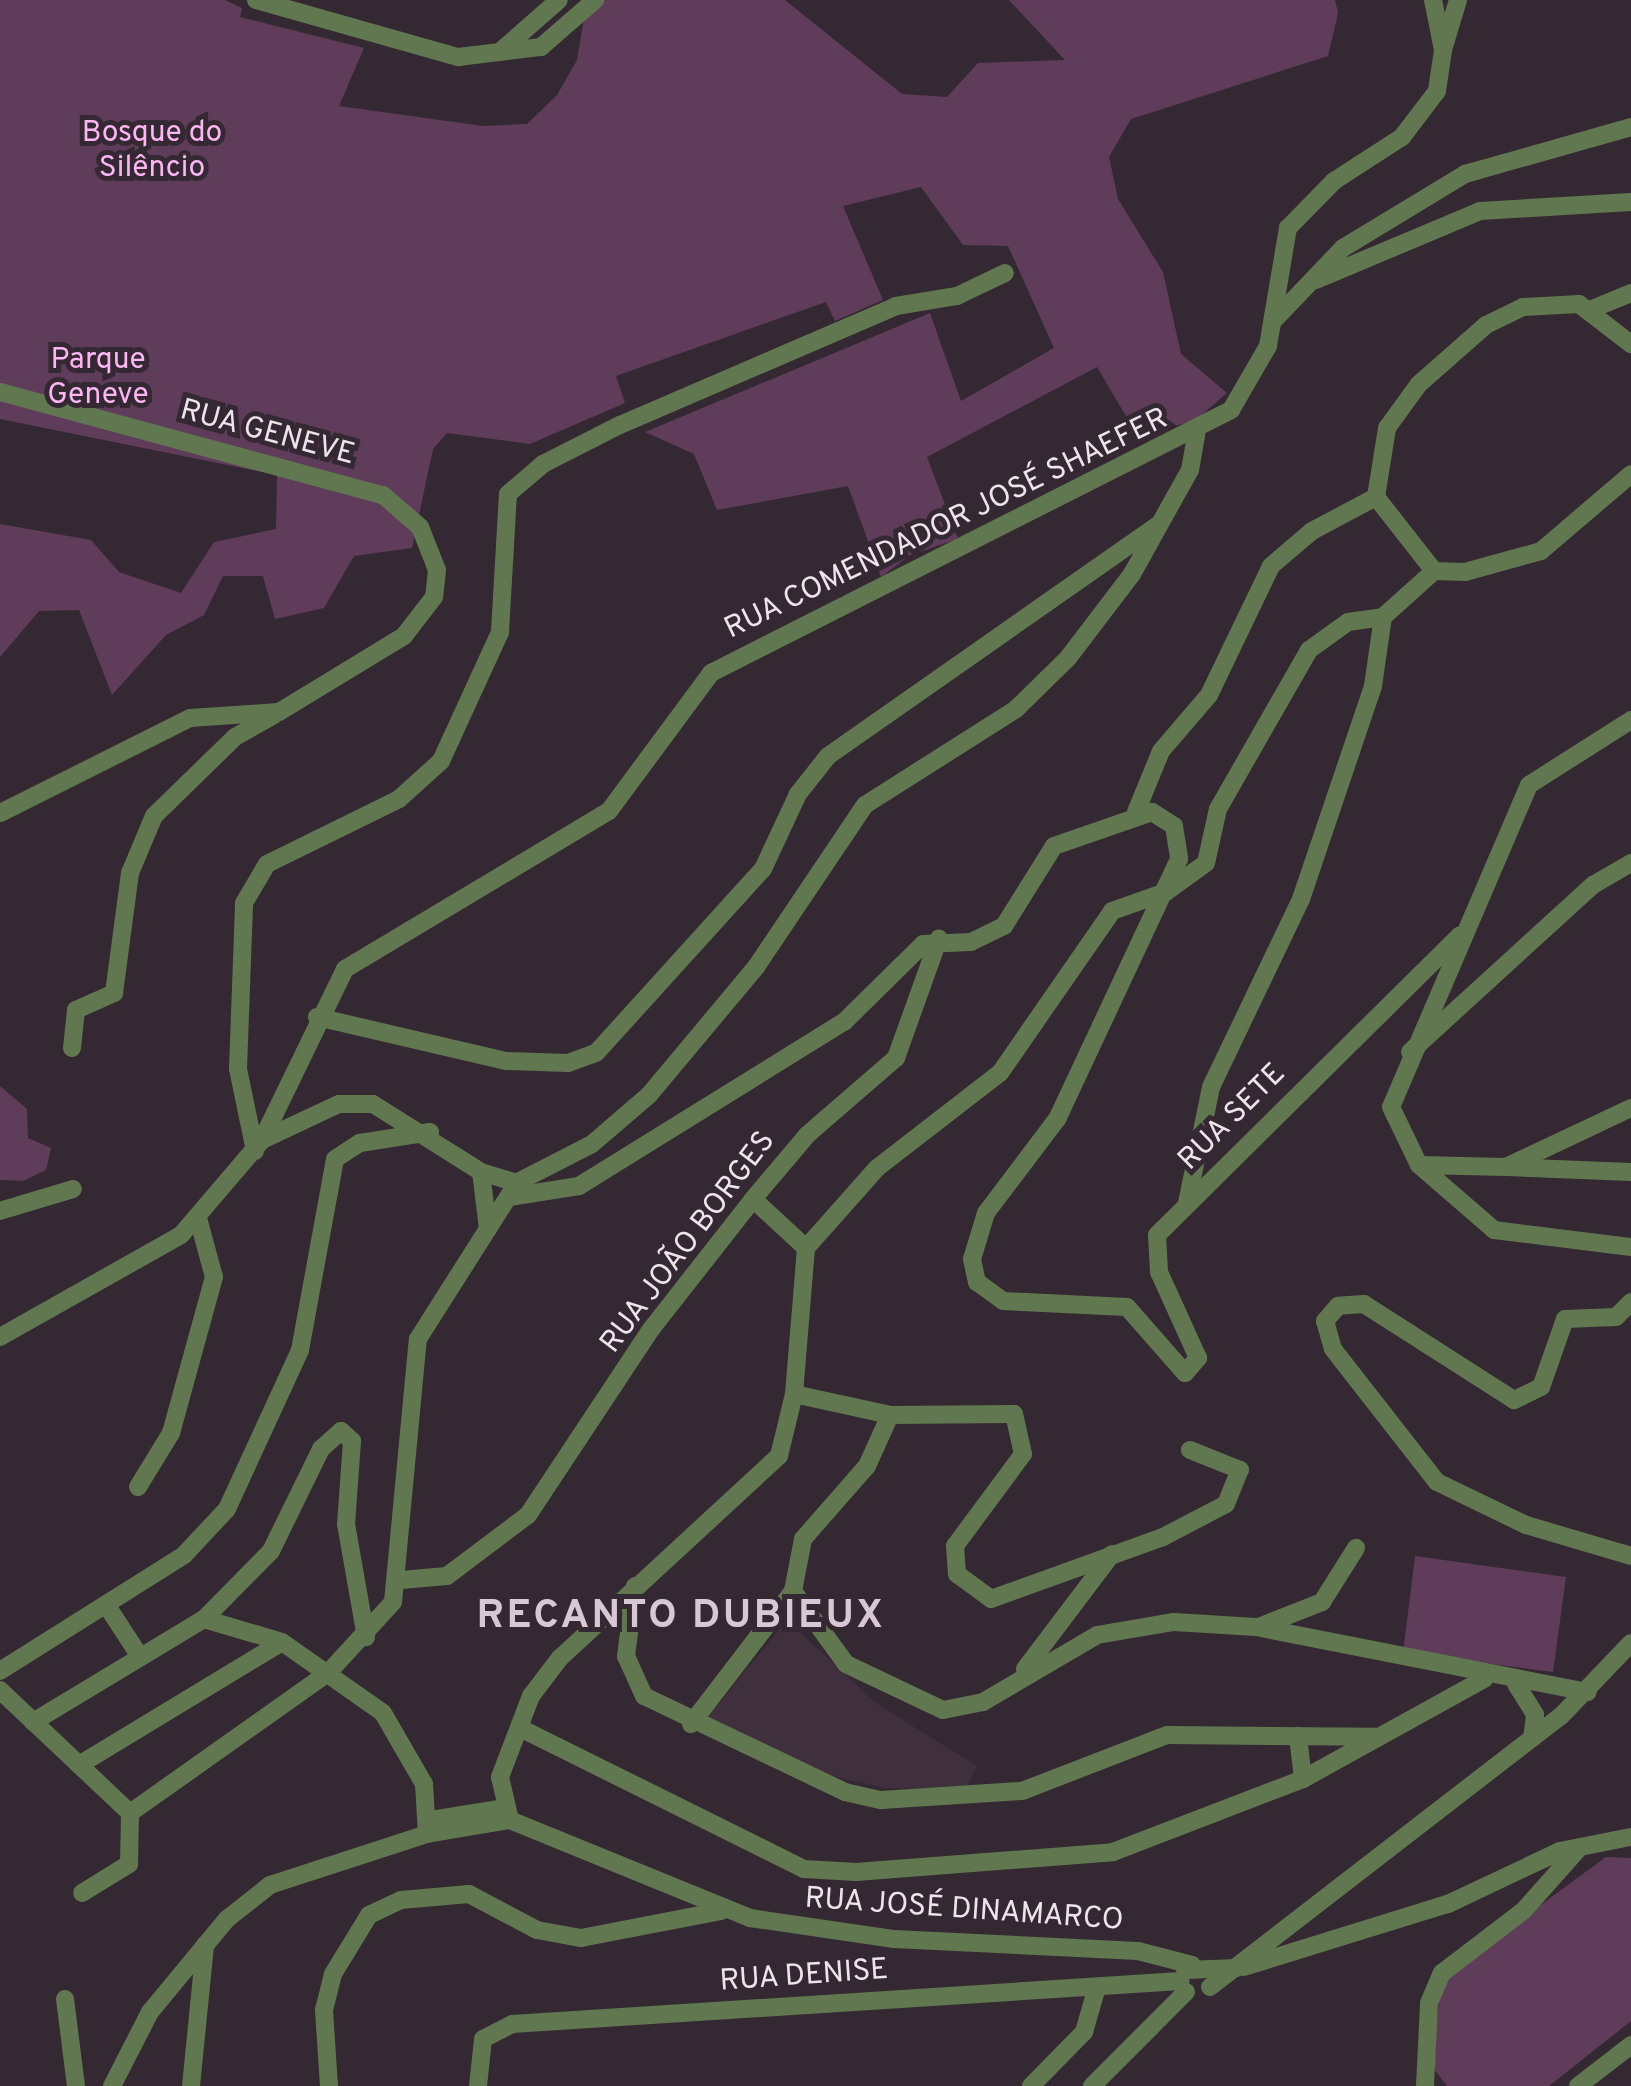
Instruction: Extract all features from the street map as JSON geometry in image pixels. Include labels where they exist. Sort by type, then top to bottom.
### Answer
[{"type":"street","points":[[256,0],[416,50],[494,54],[566,34],[595,0]]},
{"type":"street","points":[[494,54],[559,0]]},
{"type":"street","name":"RUA COMENDADOR JOSÉ SHAEFER","points":[[0,1336],[157,1253],[198,1218],[259,1146],[317,1017],[356,961],[608,811],[711,673],[1196,435],[1255,380],[1274,320],[1288,228],[1421,117],[1442,79],[1443,50],[1433,0]]},
{"type":"street","points":[[1443,50],[1458,0]]},
{"type":"street","points":[[1274,320],[1371,228],[1486,164],[1631,127]]},
{"type":"street","points":[[1310,282],[1470,214],[1631,202]]},
{"type":"street","points":[[1005,273],[956,296],[896,306],[620,425],[543,464],[508,494],[500,632],[441,761],[399,799],[267,864],[244,903],[238,1069],[259,1146],[357,1102],[430,1132],[480,1172],[513,1190],[579,1186],[844,1022],[938,938],[991,935],[1012,917],[1044,854],[1136,812],[1169,821],[1182,851],[1159,894]]},
{"type":"street","points":[[1434,571],[1376,498],[1386,428],[1462,345],[1523,306],[1592,309],[1631,293]]},
{"type":"street","points":[[1592,309],[1630,342]]},
{"type":"street","name":"RUA GENEVE","points":[[0,392],[342,479],[383,495],[420,527],[437,570],[424,616],[279,712],[190,718],[0,814]]},
{"type":"street","points":[[82,1893],[124,1871],[131,1822],[328,1673],[366,1637],[401,1580],[418,1339],[513,1190],[592,1144],[650,1096],[756,967],[853,818],[1044,683],[1116,602],[1190,470],[1196,435]]},
{"type":"street","points":[[112,2086],[136,2032],[205,1945],[270,1885],[478,1808],[500,1778],[520,1728],[560,1658],[635,1586],[770,1469],[794,1394],[806,1248],[876,1168],[1000,1072],[1112,911],[1159,894],[1206,862],[1218,810],[1309,650],[1348,622],[1383,617],[1434,571],[1525,560],[1631,474]]},
{"type":"street","points":[[1136,812],[1160,751],[1209,695],[1271,566],[1312,531],[1376,498]]},
{"type":"street","points":[[317,1017],[506,1061],[568,1063],[596,1053],[763,869],[798,794],[828,756],[1158,524]]},
{"type":"street","points":[[1187,1203],[1211,1086],[1301,898],[1373,686],[1383,617]]},
{"type":"street","points":[[72,1048],[76,1010],[114,993],[130,873],[154,816],[236,737],[279,712]]},
{"type":"street","points":[[1631,720],[1529,785],[1460,935],[1391,1107],[1419,1165],[1494,1230],[1631,1246]]},
{"type":"street","points":[[1410,1052],[1593,885],[1631,864]]},
{"type":"street","name":"RUA SETE","points":[[1159,894],[1057,1119],[986,1213],[972,1259],[976,1282],[1003,1302],[1127,1307],[1184,1373],[1198,1358],[1154,1242],[1187,1203],[1460,935]]},
{"type":"street","name":"RUA JOÃO BORGES","points":[[401,1580],[447,1576],[528,1515],[652,1328],[752,1199],[807,1135],[896,1058],[938,938]]},
{"type":"street","points":[[1506,1168],[1631,1108]]},
{"type":"street","points":[[0,1671],[107,1606],[207,1534],[248,1470],[300,1350],[335,1158],[360,1142],[430,1132]]},
{"type":"street","points":[[1419,1165],[1631,1172]]},
{"type":"street","points":[[480,1172],[487,1235]]},
{"type":"street","points":[[0,1211],[73,1189]]},
{"type":"street","points":[[752,1199],[806,1248]]},
{"type":"street","points":[[138,1487],[171,1433],[214,1277],[198,1218]]},
{"type":"street","points":[[1631,1302],[1616,1317],[1565,1319],[1541,1386],[1514,1400],[1364,1304],[1338,1306],[1325,1322],[1334,1349],[1437,1482],[1510,1518],[1631,1556]]},
{"type":"street","points":[[794,1394],[890,1415],[997,1409],[1024,1425],[1019,1463],[955,1546],[957,1574],[982,1596],[1004,1599],[1192,1525],[1238,1492],[1236,1466],[1190,1450]]},
{"type":"street","points":[[691,1724],[793,1590],[803,1539],[867,1466],[890,1415]]},
{"type":"street","points":[[33,1722],[139,1655],[204,1620],[254,1572],[322,1449],[347,1431],[346,1524],[366,1637]]},
{"type":"street","points":[[1256,1627],[1322,1602],[1356,1548]]},
{"type":"street","points":[[1022,1673],[1112,1554]]},
{"type":"street","points":[[635,1586],[626,1656],[636,1688],[691,1724],[881,1800],[1022,1791],[1167,1735],[1378,1737]]},
{"type":"street","points":[[793,1590],[829,1648],[918,1703],[963,1709],[1022,1673],[1141,1624],[1256,1627],[1484,1679],[1588,1692]]},
{"type":"street","points":[[107,1606],[139,1655]]},
{"type":"street","points":[[204,1620],[282,1642],[400,1731],[429,1827]]},
{"type":"street","points":[[79,1766],[282,1642]]},
{"type":"street","points":[[1241,1968],[1267,1935],[1588,1692],[1631,1643]]},
{"type":"street","points":[[1450,1669],[1452,1696]]},
{"type":"street","points":[[520,1728],[825,1872],[1105,1854],[1303,1779],[1484,1679]]},
{"type":"street","points":[[1516,1684],[1535,1714],[1532,1738]]},
{"type":"street","points":[[0,1690],[131,1822]]},
{"type":"street","points":[[1298,1736],[1303,1779]]},
{"type":"street","points":[[500,1778],[507,1814]]},
{"type":"street","points":[[478,1808],[507,1814]]},
{"type":"street","points":[[429,1827],[507,1814]]},
{"type":"street","name":"RUA JOSÉ DINAMARCO","points":[[507,1814],[721,1911],[830,1933],[1138,1951],[1198,1966],[1241,1968]]},
{"type":"street","points":[[1241,1968],[1448,1904],[1580,1846],[1631,1836]]},
{"type":"street","points":[[1425,2086],[1429,2003],[1442,1973],[1524,1910],[1580,1846]]},
{"type":"street","points":[[329,2086],[324,2010],[333,1974],[369,1915],[401,1900],[469,1894],[537,1930],[581,1938],[721,1911]]},
{"type":"street","points":[[192,2086],[205,1945]]},
{"type":"street","points":[[1092,2086],[1198,1966],[1210,1986]]},
{"type":"street","name":"RUA DENISE","points":[[478,2086],[484,2039],[512,2024],[1097,1987],[1210,1986],[1241,1968]]},
{"type":"street","points":[[1031,2086],[1084,2032],[1097,1987]]},
{"type":"street","points":[[65,1999],[76,2086]]},
{"type":"street","points":[[1578,2086],[1631,2045]]},
{"type":"shaded area","points":[[787,1620],[876,1703],[977,1766],[966,1789],[886,1788],[837,1777],[714,1724],[708,1717]]},
{"type":"green space","points":[[0,0],[225,0],[242,8],[240,17],[364,48],[339,106],[483,126],[527,124],[557,95],[577,60],[587,0],[785,0],[902,94],[947,97],[978,63],[1065,60],[1009,0],[1335,0],[1338,13],[1328,56],[1131,119],[1109,157],[1118,199],[1163,272],[1181,354],[1227,393],[1197,419],[1139,438],[1097,367],[927,457],[958,539],[910,555],[881,577],[848,486],[717,510],[694,454],[645,432],[930,313],[961,401],[1054,348],[1008,246],[963,245],[921,187],[843,206],[883,300],[835,321],[826,302],[616,376],[625,403],[530,444],[447,433],[433,449],[412,548],[354,556],[324,608],[275,619],[263,576],[223,576],[204,615],[166,635],[112,695],[79,610],[39,611],[0,657],[0,524],[91,540],[119,572],[181,593],[214,542],[276,529],[277,475],[0,419]]},
{"type":"green space","points":[[0,1086],[27,1109],[28,1138],[51,1148],[46,1170],[23,1181],[0,1180]]},
{"type":"green space","points":[[1415,1556],[1566,1577],[1553,1672],[1403,1652]]},
{"type":"green space","points":[[1606,1857],[1631,1858],[1631,2021],[1549,2086],[1447,2086],[1431,2065],[1440,1995],[1456,1967]]},
{"type":"district","name":"RECANTO DUBIEUX","points":[[681,1617]]},
{"type":"park label","name":"Bosque do Silêncio","points":[[152,151]]},
{"type":"park label","name":"Parque Geneve","points":[[98,378]]}]
